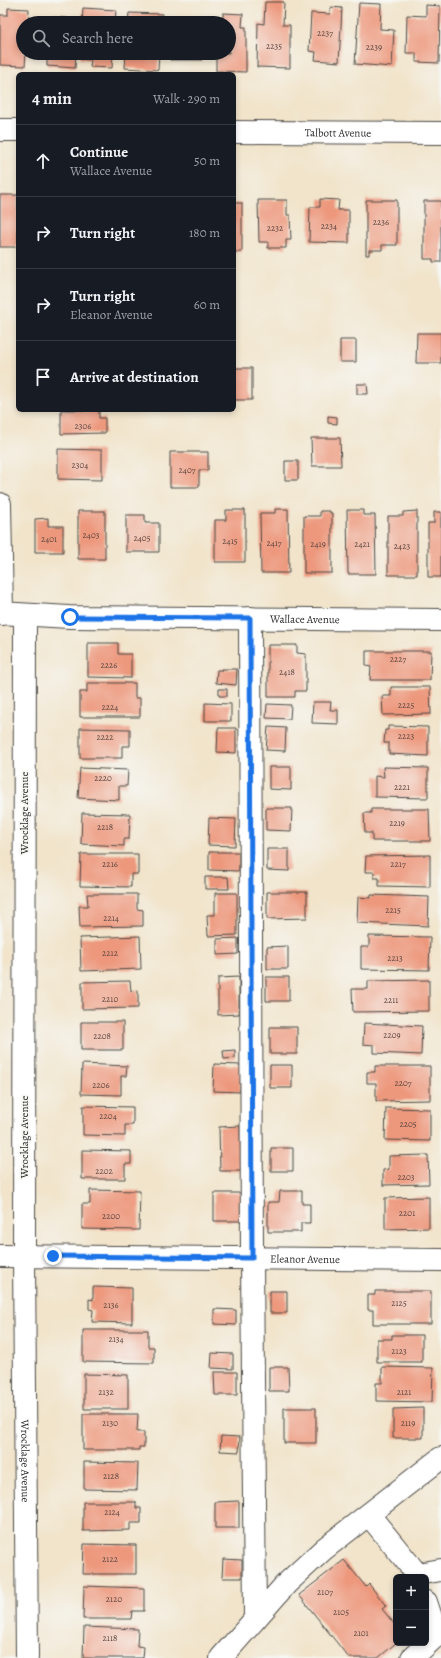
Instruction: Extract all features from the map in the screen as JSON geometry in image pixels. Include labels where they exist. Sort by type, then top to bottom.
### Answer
[{"type":"street","points":[[0,130],[16,130]]},
{"type":"street","name":"Talbott Avenue","points":[[236,132],[441,133]]},
{"type":"street","points":[[0,504],[1,614]]},
{"type":"street","name":"Wallace Avenue","points":[[1,614],[24,616],[441,620]]},
{"type":"street","name":"Wrocklage Avenue","points":[[24,616],[24,1256],[27,1658]]},
{"type":"street","points":[[250,618],[255,1619]]},
{"type":"street","name":"Eleanor Avenue","points":[[0,1256],[441,1260]]},
{"type":"street","points":[[220,1658],[286,1584],[324,1549],[441,1458]]},
{"type":"street","points":[[369,1515],[416,1574]]},
{"type":"street","points":[[422,1574],[441,1570]]},
{"type":"street","points":[[412,1658],[439,1634],[429,1609]]},
{"type":"building","points":[[265,2],[284,2],[283,25],[290,25],[290,68],[257,67],[258,23],[264,24]]},
{"type":"building","points":[[359,3],[381,4],[380,29],[394,30],[392,67],[355,64]]},
{"type":"building","points":[[426,5],[440,6],[439,63],[416,62],[416,53],[406,53],[407,15],[426,16]]},
{"type":"building","points":[[331,7],[342,8],[339,62],[315,60],[316,52],[309,51],[311,13],[330,14]]},
{"type":"building","points":[[8,8],[29,9],[28,16],[16,16],[16,60],[25,60],[25,66],[0,65],[0,15],[8,15]]},
{"type":"building","points":[[83,8],[116,10],[116,16],[82,16]]},
{"type":"building","points":[[129,13],[162,14],[162,16],[129,16]]},
{"type":"building","points":[[223,13],[243,14],[242,27],[246,27],[246,72],[216,71],[216,60],[236,60],[236,16],[223,16]]},
{"type":"building","points":[[47,60],[76,60],[75,68],[47,66]]},
{"type":"building","points":[[91,60],[113,60],[112,68],[90,67]]},
{"type":"building","points":[[126,60],[159,60],[158,70],[125,68]]},
{"type":"building","points":[[0,195],[16,195],[16,247],[0,247]]},
{"type":"building","points":[[320,199],[339,200],[338,210],[349,210],[349,243],[309,242],[310,207],[320,207]]},
{"type":"building","points":[[258,200],[287,200],[287,215],[290,215],[291,240],[286,240],[286,248],[268,248],[268,242],[259,242]]},
{"type":"building","points":[[366,200],[397,200],[397,245],[382,245],[382,250],[369,250],[369,255],[366,255]]},
{"type":"building","points":[[424,201],[441,201],[441,262],[433,262],[433,259],[424,259]]},
{"type":"building","points":[[236,203],[242,203],[242,252],[236,252]]},
{"type":"building","points":[[417,333],[441,333],[441,363],[416,363]]},
{"type":"building","points":[[340,340],[356,340],[356,362],[340,362]]},
{"type":"building","points":[[236,368],[252,368],[252,400],[236,400]]},
{"type":"building","points":[[357,384],[367,384],[368,394],[357,394]]},
{"type":"building","points":[[61,412],[99,412],[99,418],[105,418],[105,433],[61,434]]},
{"type":"building","points":[[328,416],[337,417],[337,424],[328,423]]},
{"type":"building","points":[[311,438],[340,438],[341,466],[312,466]]},
{"type":"building","points":[[58,449],[102,450],[102,480],[58,479]]},
{"type":"building","points":[[170,452],[208,452],[208,470],[199,470],[199,487],[170,487]]},
{"type":"building","points":[[285,461],[298,461],[298,480],[285,480]]},
{"type":"building","points":[[275,509],[288,509],[289,573],[261,573],[260,513],[275,513]]},
{"type":"building","points":[[226,510],[245,510],[245,562],[215,562],[215,520],[226,520]]},
{"type":"building","points":[[347,510],[363,510],[363,515],[375,515],[376,574],[348,574]]},
{"type":"building","points":[[78,511],[105,511],[105,559],[78,559]]},
{"type":"building","points":[[320,511],[330,511],[330,513],[332,513],[332,573],[304,573],[304,516],[320,516]]},
{"type":"building","points":[[417,511],[417,575],[388,575],[388,516],[403,516],[403,512]]},
{"type":"building","points":[[434,512],[441,512],[441,577],[428,577],[428,523],[434,523]]},
{"type":"building","points":[[126,515],[145,515],[145,523],[159,523],[159,552],[126,552]]},
{"type":"building","points":[[48,518],[48,526],[63,526],[63,552],[35,552],[35,519]]},
{"type":"building","points":[[88,643],[118,643],[118,654],[131,654],[131,678],[88,677]]},
{"type":"building","points":[[268,645],[297,645],[297,653],[306,654],[306,691],[295,691],[295,697],[268,697]]},
{"type":"building","points":[[366,651],[431,651],[430,680],[370,680],[371,667],[366,666]]},
{"type":"building","points":[[221,669],[237,669],[236,685],[216,683],[217,670],[222,670]]},
{"type":"building","points":[[87,683],[135,683],[135,698],[140,698],[140,717],[80,717],[80,692],[87,692]]},
{"type":"building","points":[[391,687],[430,687],[431,714],[383,715],[382,696],[391,696]]},
{"type":"building","points":[[219,689],[227,689],[227,696],[219,696]]},
{"type":"building","points":[[313,702],[331,702],[330,710],[338,710],[338,724],[312,723]]},
{"type":"building","points":[[205,703],[231,704],[231,721],[205,721]]},
{"type":"building","points":[[267,704],[291,705],[290,719],[266,718]]},
{"type":"building","points":[[388,726],[428,727],[428,756],[389,754],[389,743],[384,743],[385,730],[388,730]]},
{"type":"building","points":[[268,727],[286,728],[285,751],[266,750]]},
{"type":"building","points":[[80,728],[130,729],[130,746],[122,746],[122,758],[80,758]]},
{"type":"building","points":[[218,728],[236,728],[236,753],[217,752]]},
{"type":"building","points":[[269,767],[291,767],[291,790],[269,789]]},
{"type":"building","points":[[383,767],[428,768],[428,798],[375,797],[375,776],[384,777]]},
{"type":"building","points":[[80,768],[128,770],[127,786],[119,786],[119,800],[78,798]]},
{"type":"building","points":[[266,808],[292,808],[291,831],[266,830]]},
{"type":"building","points":[[371,809],[429,809],[430,841],[372,841],[372,833],[365,833],[364,813],[371,813]]},
{"type":"building","points":[[82,813],[130,814],[129,839],[124,839],[124,846],[81,844]]},
{"type":"building","points":[[209,818],[236,819],[235,846],[208,845]]},
{"type":"building","points":[[267,849],[289,849],[289,871],[267,870]]},
{"type":"building","points":[[209,852],[239,852],[239,871],[209,870]]},
{"type":"building","points":[[81,854],[138,854],[138,874],[131,874],[131,887],[80,886]]},
{"type":"building","points":[[430,855],[430,887],[379,886],[379,878],[374,878],[374,872],[365,872],[366,856]]},
{"type":"building","points":[[205,877],[228,877],[229,889],[205,889]]},
{"type":"building","points":[[267,892],[307,892],[307,918],[267,919]]},
{"type":"building","points":[[215,893],[237,893],[237,935],[208,936],[207,915],[215,915]]},
{"type":"building","points":[[87,894],[137,894],[137,909],[143,910],[143,926],[80,927],[79,906],[88,906]]},
{"type":"building","points":[[371,895],[429,897],[428,926],[357,923],[358,897],[371,898]]},
{"type":"building","points":[[140,936],[141,969],[81,971],[80,938]]},
{"type":"building","points":[[369,936],[430,937],[429,970],[361,969],[361,947],[369,947]]},
{"type":"building","points":[[238,938],[238,954],[217,955],[217,939]]},
{"type":"building","points":[[288,946],[288,969],[267,969],[267,947]]},
{"type":"building","points":[[239,977],[239,1014],[218,1015],[218,978]]},
{"type":"building","points":[[266,977],[289,977],[289,1001],[266,1001]]},
{"type":"building","points":[[429,980],[429,1011],[353,1012],[352,989],[368,989],[368,981]]},
{"type":"building","points":[[130,981],[131,991],[138,990],[138,1008],[82,1009],[82,982]]},
{"type":"building","points":[[81,1022],[123,1022],[123,1050],[81,1050]]},
{"type":"building","points":[[364,1023],[422,1026],[421,1055],[374,1053],[374,1045],[363,1044]]},
{"type":"building","points":[[270,1027],[297,1027],[297,1054],[270,1054]]},
{"type":"building","points":[[235,1050],[235,1058],[224,1059],[223,1051]]},
{"type":"building","points":[[82,1064],[127,1066],[126,1076],[121,1076],[121,1095],[81,1094]]},
{"type":"building","points":[[214,1064],[241,1065],[240,1092],[213,1091]]},
{"type":"building","points":[[270,1065],[292,1065],[292,1088],[270,1088]]},
{"type":"building","points":[[375,1066],[430,1066],[430,1100],[376,1101],[376,1083],[367,1083],[367,1072],[375,1072]]},
{"type":"building","points":[[83,1106],[133,1107],[133,1125],[125,1125],[125,1136],[83,1135]]},
{"type":"building","points":[[386,1108],[430,1109],[430,1141],[385,1140]]},
{"type":"building","points":[[240,1126],[241,1171],[220,1171],[219,1127]]},
{"type":"building","points":[[271,1148],[293,1148],[293,1171],[271,1171]]},
{"type":"building","points":[[82,1150],[131,1151],[131,1164],[125,1164],[125,1179],[82,1179]]},
{"type":"building","points":[[428,1155],[429,1184],[383,1185],[383,1170],[389,1169],[389,1156]]},
{"type":"building","points":[[90,1190],[140,1191],[139,1230],[82,1229],[82,1204],[90,1204]]},
{"type":"building","points":[[280,1191],[302,1191],[302,1204],[310,1204],[310,1223],[301,1223],[301,1232],[268,1232],[268,1202],[279,1202]]},
{"type":"building","points":[[214,1193],[242,1193],[242,1221],[214,1221]]},
{"type":"building","points":[[429,1197],[429,1228],[385,1229],[385,1198]]},
{"type":"building","points":[[93,1287],[132,1288],[132,1323],[92,1322],[93,1310],[89,1309],[89,1299],[93,1300]]},
{"type":"building","points":[[270,1291],[287,1291],[287,1313],[270,1313]]},
{"type":"building","points":[[375,1291],[431,1291],[431,1324],[373,1324],[373,1310],[368,1310],[368,1295],[375,1295]]},
{"type":"building","points":[[214,1309],[236,1310],[236,1325],[214,1324]]},
{"type":"building","points":[[83,1330],[148,1330],[148,1347],[154,1347],[154,1363],[83,1362]]},
{"type":"building","points":[[392,1335],[422,1335],[422,1362],[377,1362],[377,1339],[392,1339]]},
{"type":"building","points":[[212,1353],[233,1354],[233,1369],[211,1368]]},
{"type":"building","points":[[269,1367],[288,1367],[289,1391],[269,1391]]},
{"type":"building","points":[[382,1367],[433,1368],[432,1402],[376,1401],[376,1383],[382,1383]]},
{"type":"building","points":[[214,1372],[237,1372],[237,1395],[215,1395]]},
{"type":"building","points":[[84,1374],[128,1375],[128,1409],[84,1409]]},
{"type":"building","points":[[284,1408],[316,1408],[316,1443],[284,1443]]},
{"type":"building","points":[[423,1408],[423,1438],[393,1438],[393,1409]]},
{"type":"building","points":[[83,1414],[138,1414],[137,1432],[144,1432],[144,1447],[139,1447],[139,1450],[83,1450]]},
{"type":"building","points":[[221,1436],[240,1437],[239,1452],[220,1451]]},
{"type":"building","points":[[84,1462],[138,1463],[137,1490],[84,1489]]},
{"type":"building","points":[[239,1501],[239,1528],[215,1528],[215,1502]]},
{"type":"building","points":[[83,1502],[136,1502],[136,1508],[141,1508],[141,1523],[130,1523],[130,1530],[83,1531]]},
{"type":"building","points":[[84,1544],[136,1545],[136,1574],[83,1574]]},
{"type":"building","points":[[223,1559],[242,1560],[242,1578],[222,1578]]},
{"type":"building","points":[[344,1560],[366,1587],[369,1584],[386,1606],[382,1609],[393,1622],[393,1646],[378,1658],[349,1658],[299,1595]]},
{"type":"building","points":[[84,1586],[144,1588],[144,1611],[132,1611],[131,1619],[83,1619]]},
{"type":"building","points":[[84,1627],[138,1629],[137,1646],[144,1647],[143,1658],[83,1658]]},
{"type":"route","points":[[53,1256],[252,1258],[250,618],[70,617]]}]
